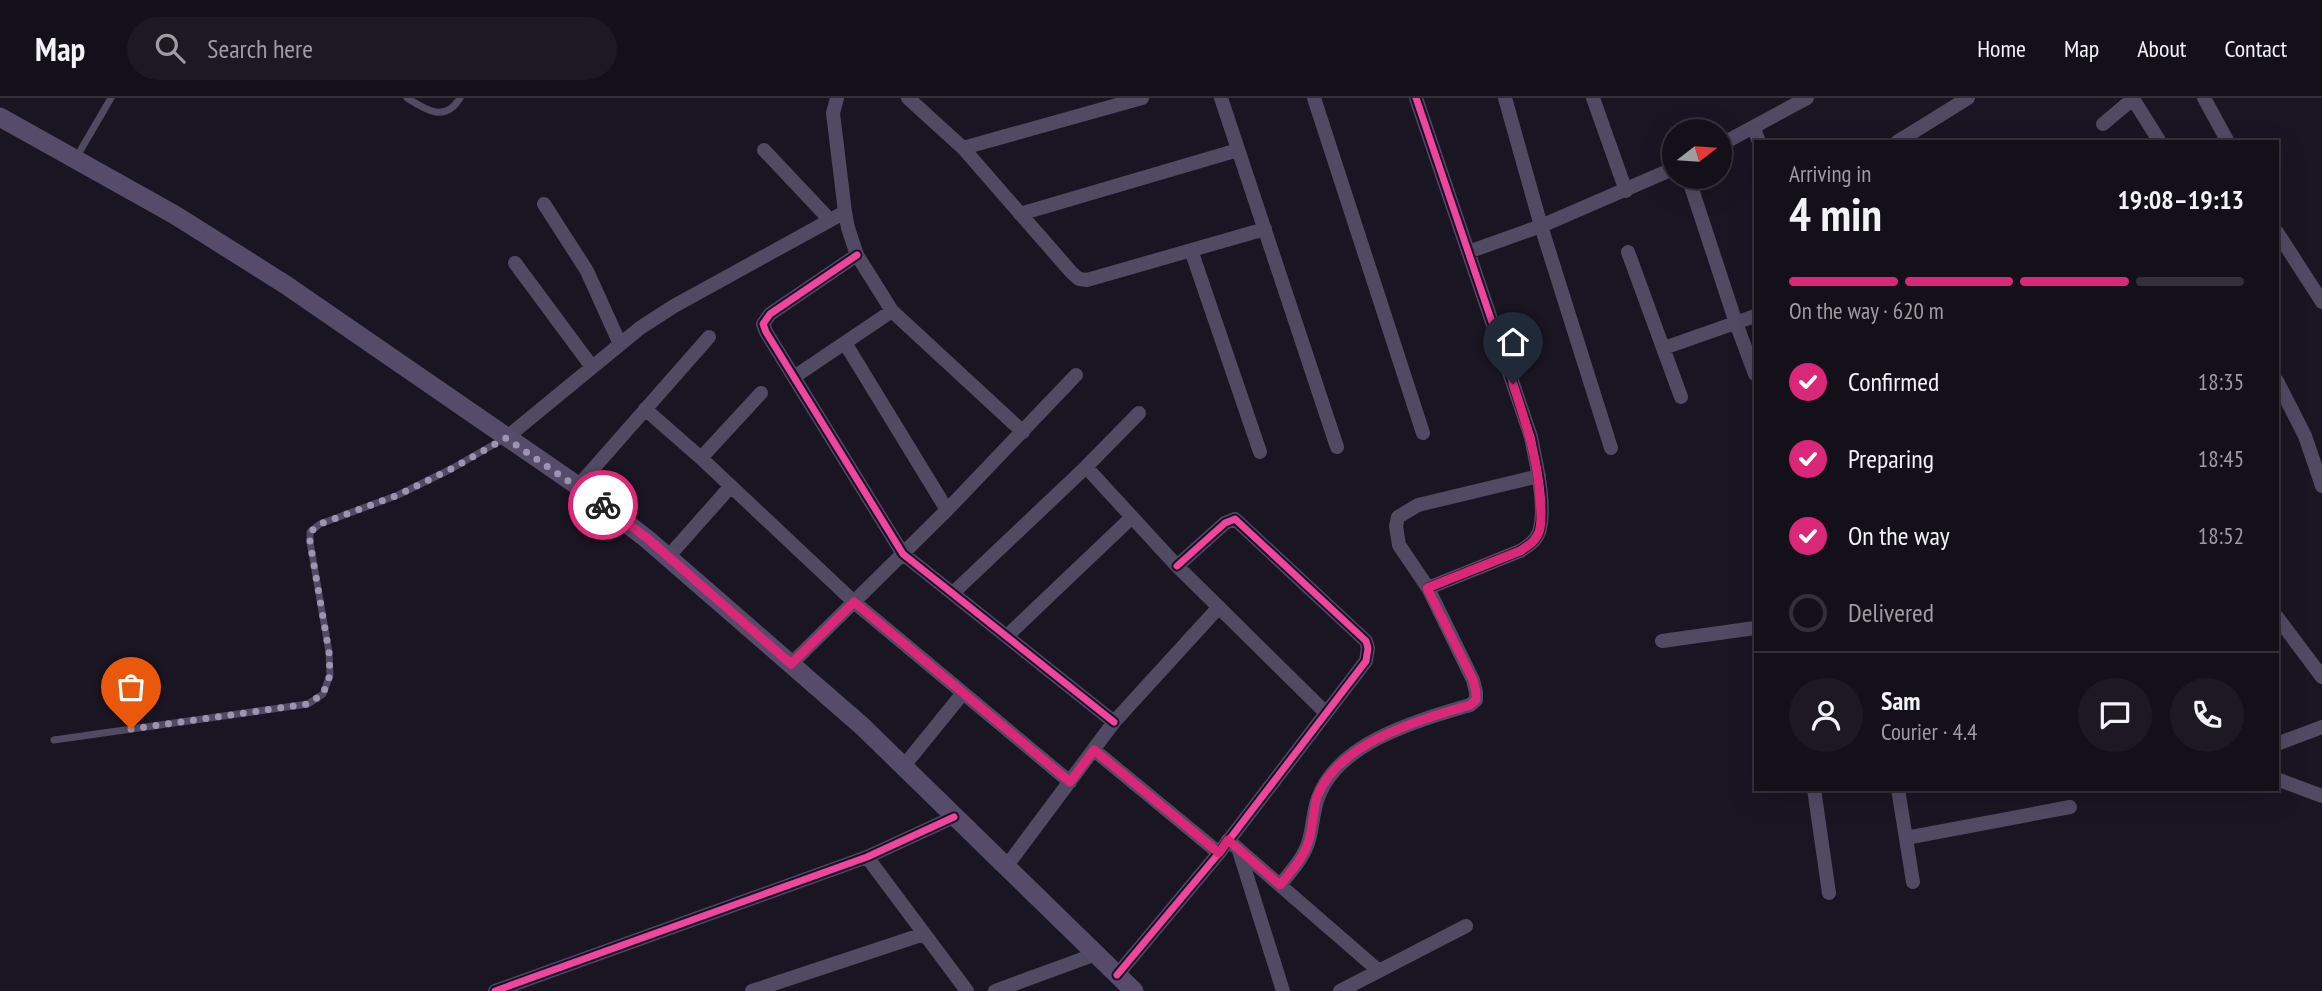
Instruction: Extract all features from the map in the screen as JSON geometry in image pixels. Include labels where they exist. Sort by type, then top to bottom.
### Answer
[{"type":"main road","points":[[0,117],[175,215],[286,285],[578,486],[668,557],[862,726],[1134,991]]},
{"type":"street","points":[[837,98],[833,113],[845,212],[858,255],[891,311],[1023,432]]},
{"type":"street","points":[[908,98],[963,148],[1079,279],[1265,229]]},
{"type":"street","points":[[963,148],[1142,98]]},
{"type":"street","points":[[1221,98],[1337,447]]},
{"type":"street","points":[[1314,98],[1423,433]]},
{"type":"street","points":[[1416,98],[1531,437],[1539,476],[1540,522],[1539,531],[1532,543],[1520,551],[1427,588]]},
{"type":"street","points":[[1505,98],[1541,226],[1611,448]]},
{"type":"street","points":[[1593,98],[1626,191]]},
{"type":"street","points":[[1732,142],[1756,135],[1807,98]]},
{"type":"street","points":[[1900,140],[1968,98]]},
{"type":"street","points":[[2103,124],[2134,98],[2159,140]]},
{"type":"street","points":[[2204,98],[2227,140]]},
{"type":"street","points":[[764,150],[830,220]]},
{"type":"street","points":[[1020,214],[1238,150]]},
{"type":"street","points":[[1468,252],[1541,226],[1662,174]]},
{"type":"street","points":[[1692,189],[1754,371]]},
{"type":"street","points":[[544,204],[587,271],[620,344]]},
{"type":"street","points":[[506,438],[620,344],[674,306],[845,212]]},
{"type":"street","points":[[2279,238],[2322,302]]},
{"type":"street","points":[[1191,250],[1260,452]]},
{"type":"street","points":[[1628,252],[1681,397]]},
{"type":"street","points":[[858,255],[765,319],[763,324],[766,332],[903,554],[1114,722]]},
{"type":"street","points":[[515,262],[592,367]]},
{"type":"street","points":[[794,377],[891,311]]},
{"type":"street","points":[[1664,348],[1754,316]]},
{"type":"street","points":[[578,486],[709,337]]},
{"type":"street","points":[[845,343],[947,510]]},
{"type":"street","points":[[791,664],[947,510],[1076,375]]},
{"type":"street","points":[[2279,385],[2305,436],[2322,486]]},
{"type":"street","points":[[701,457],[761,393]]},
{"type":"street","points":[[646,409],[701,457],[854,602],[1070,782]]},
{"type":"street","points":[[953,593],[1139,413]]},
{"type":"street","points":[[1086,467],[1177,566],[1326,713]]},
{"type":"street","points":[[1280,885],[1306,849],[1317,799],[1327,779],[1342,763],[1361,749],[1405,725],[1470,705],[1476,700],[1473,680],[1427,588],[1399,545],[1396,526],[1398,517],[1418,505],[1539,476]]},
{"type":"street","points":[[668,557],[731,486]]},
{"type":"street","points":[[1007,636],[1132,517]]},
{"type":"street","points":[[1117,975],[1219,853],[1233,845],[1326,713],[1366,662],[1366,641],[1235,520],[1224,523],[1177,566]]},
{"type":"street","points":[[1006,867],[1114,722],[1219,607]]},
{"type":"street","points":[[2279,620],[2322,677]]},
{"type":"street","points":[[1662,641],[1754,628]]},
{"type":"street","points":[[903,767],[963,692]]},
{"type":"street","points":[[2279,743],[2322,727]]},
{"type":"street","points":[[1094,750],[1219,853]]},
{"type":"street","points":[[2279,780],[2322,796]]},
{"type":"street","points":[[1814,791],[1829,893]]},
{"type":"street","points":[[1898,791],[1913,882]]},
{"type":"street","points":[[1906,838],[2070,807]]},
{"type":"street","points":[[495,991],[867,857],[954,817]]},
{"type":"street","points":[[1233,845],[1379,971]]},
{"type":"street","points":[[1233,845],[1283,991]]},
{"type":"street","points":[[867,857],[967,991]]},
{"type":"street","points":[[1340,991],[1466,926]]},
{"type":"street","points":[[752,991],[924,933]]},
{"type":"street","points":[[995,991],[1096,954]]},
{"type":"lane","points":[[75,159],[111,98]]},
{"type":"lane","points":[[407,98],[428,111],[439,113],[449,110],[460,98]]},
{"type":"lane","points":[[54,740],[308,704],[317,700],[327,686],[330,675],[329,652],[310,532],[320,524],[398,495],[506,438]]},
{"type":"cycle path","points":[[1416,98],[1531,437],[1542,510],[1538,535],[1526,547],[1428,588]]},
{"type":"cycle path","points":[[857,255],[770,314],[763,324],[766,332],[903,554],[1114,722]]},
{"type":"cycle path","points":[[1117,975],[1219,853],[1366,661],[1368,648],[1366,641],[1235,519],[1225,523],[1177,566]]},
{"type":"cycle path","points":[[495,991],[867,857],[954,817]]},
{"type":"way so far","points":[[131,729],[308,704],[323,694],[330,675],[329,652],[310,542],[310,532],[320,524],[398,495],[506,438],[603,505]]},
{"type":"route","points":[[603,505],[647,538],[791,664],[854,602],[1070,782],[1094,750],[1219,853],[1228,840],[1280,885],[1303,856],[1309,842],[1317,799],[1327,779],[1342,763],[1361,749],[1405,725],[1470,705],[1476,700],[1473,680],[1427,588],[1520,551],[1532,543],[1539,531],[1539,476],[1531,437],[1513,384]]}]
